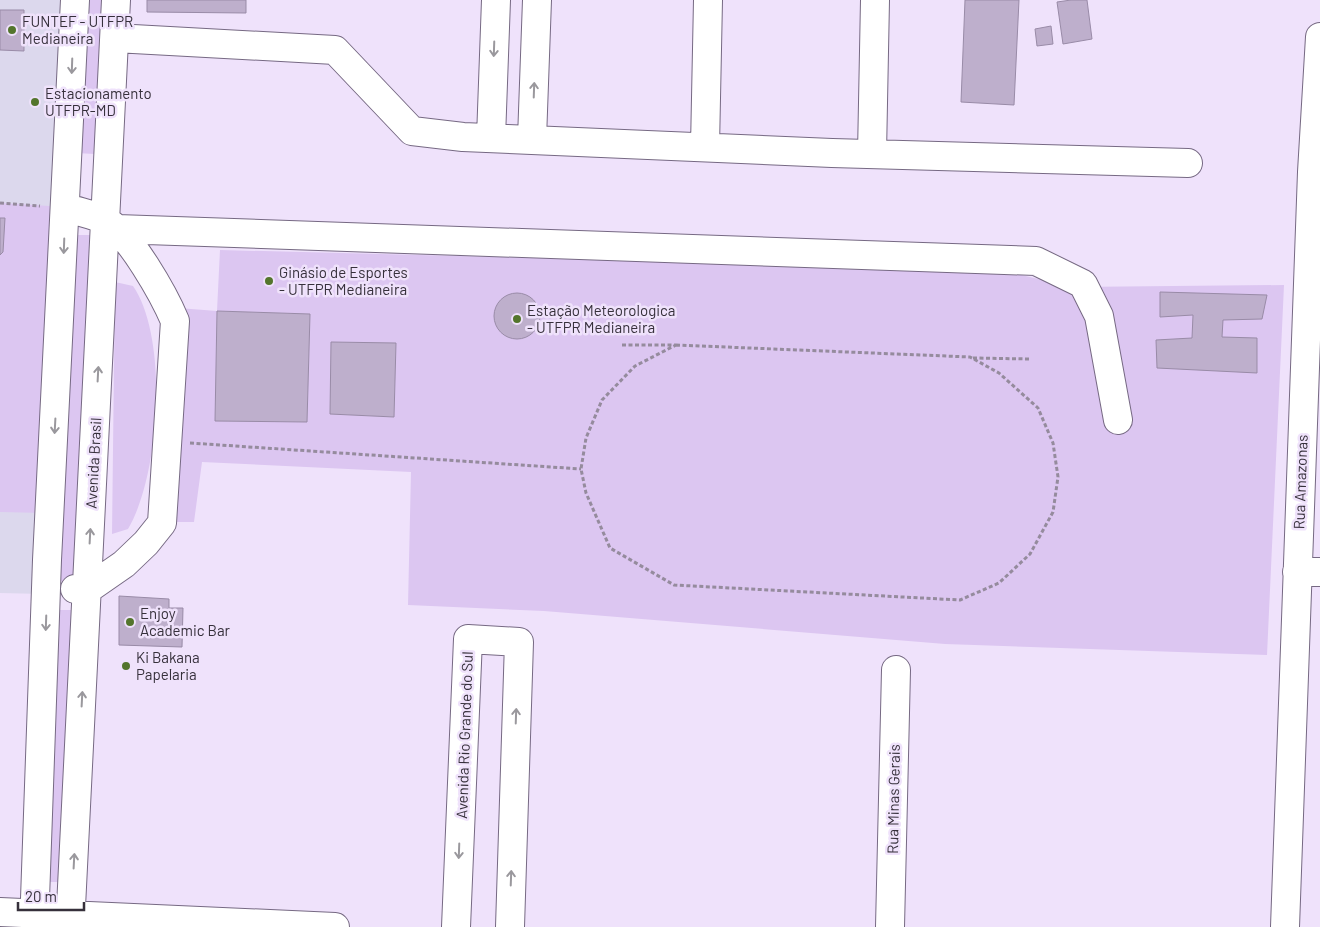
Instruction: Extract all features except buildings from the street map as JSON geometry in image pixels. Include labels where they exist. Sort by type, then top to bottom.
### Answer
[{"type":"street","points":[[34,920],[74,0]]},
{"type":"street","name":"Avenida Brasil","points":[[71,920],[88,589],[111,224],[116,0]]},
{"type":"street","points":[[491,138],[496,0]]},
{"type":"street","points":[[532,139],[537,0]]},
{"type":"street","points":[[705,147],[708,0]]},
{"type":"street","points":[[872,154],[875,0]]},
{"type":"street","name":"Rua Amazonas","points":[[1285,927],[1309,572],[1320,37]]},
{"type":"street","points":[[115,38],[335,50],[412,131],[491,138],[872,154],[1188,163]]},
{"type":"street","points":[[65,208],[111,224],[1036,260],[1083,284],[1099,316],[1118,420]]},
{"type":"street","points":[[47,587],[88,589],[124,564],[146,543],[162,523],[175,321],[164,296],[111,224]]},
{"type":"street","name":"Avenida Rio Grande do Sul","points":[[456,927],[468,639],[518,642],[510,927]]},
{"type":"street","name":"Rua Minas Gerais","points":[[890,927],[896,670]]},
{"type":"street","points":[[0,912],[34,920],[334,927]]},
{"type":"path","points":[[0,203],[65,208]]},
{"type":"path","points":[[622,344],[1030,359]]},
{"type":"path","points":[[676,345],[635,366],[602,400],[586,438],[580,469],[586,493],[610,548],[674,585],[960,600],[999,583],[1030,554],[1053,512],[1058,478],[1053,443],[1038,408],[999,373],[970,358]]},
{"type":"path","points":[[167,442],[580,469]]},
{"type":"shaded area","points":[[0,0],[73,0],[43,594],[0,593]]},
{"type":"shaded area","points":[[82,0],[102,0],[95,154],[75,153]]},
{"type":"shaded area","points":[[0,203],[65,207],[45,513],[0,512]]},
{"type":"shaded area","points":[[71,235],[91,235],[76,582],[56,581]]},
{"type":"shaded area","points":[[220,250],[577,259],[1021,275],[1074,287],[1284,285],[1267,655],[945,644],[544,611],[408,605],[411,472],[202,462],[194,522],[171,522],[178,308],[217,311]],"holes":[[[217,311],[310,314],[307,422],[215,421]],[[331,342],[396,343],[394,417],[330,414]]]},
{"type":"shaded area","points":[[115,282],[133,286],[144,309],[152,338],[156,372],[156,407],[153,442],[147,476],[139,505],[128,529],[112,534]]},
{"type":"shaded area","points":[[54,610],[75,610],[61,882],[45,882]]},
{"type":"place","name":"FUNTEF - UTFPR Medianeira","points":[[12,30]]},
{"type":"place","name":"Estacionamento UTFPR-MD","points":[[35,102]]},
{"type":"place","name":"Ginásio de Esportes - UTFPR Medianeira","points":[[269,281]]},
{"type":"place","name":"Estação Meteorologica - UTFPR Medianeira","points":[[517,319]]},
{"type":"place","name":"Enjoy Academic Bar","points":[[130,622]]},
{"type":"place","name":"Ki Bakana Papelaria","points":[[126,666]]}]
